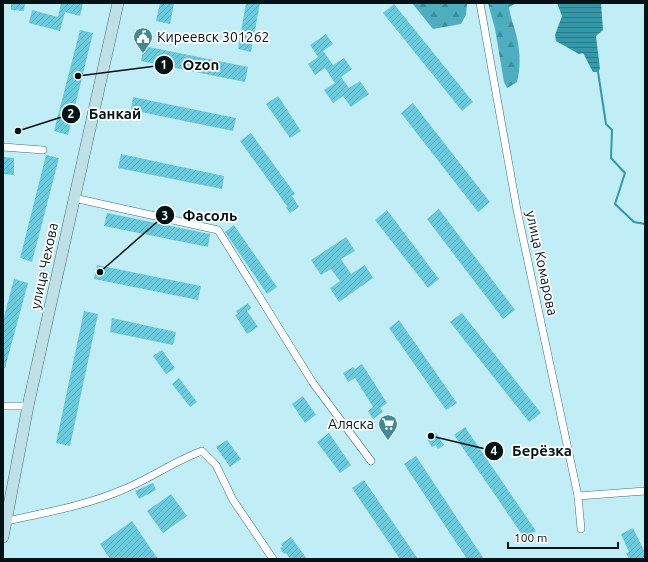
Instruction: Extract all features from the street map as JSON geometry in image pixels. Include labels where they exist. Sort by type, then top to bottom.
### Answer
[{"type":"main road","name":"улица Чехова","points":[[3,537],[28,406],[118,3]]},
{"type":"street","name":"улица Комарова","points":[[480,3],[517,210],[578,496],[581,529]]},
{"type":"street","points":[[3,147],[43,150]]},
{"type":"street","points":[[74,198],[218,230],[313,383],[370,461]]},
{"type":"street","points":[[3,406],[28,406]]},
{"type":"street","points":[[7,520],[89,502],[121,491],[145,480],[186,457],[202,451],[216,465],[233,500],[273,559]]},
{"type":"street","points":[[578,496],[645,491]]},
{"type":"green space","points":[[412,3],[467,3],[466,15],[461,24],[433,29]]},
{"type":"green space","points":[[488,3],[517,3],[509,7],[520,58],[519,70],[517,82],[507,88],[504,82],[495,29]]},
{"type":"shaded area","points":[[557,3],[601,3],[603,30],[596,36],[600,69],[598,72],[593,72],[583,53],[579,54],[556,41],[555,35],[562,16]]},
{"type":"building","points":[[11,3],[25,3],[24,11],[11,10]]},
{"type":"building","points":[[61,3],[83,3],[80,16],[65,12],[60,31],[29,23],[32,10],[58,17]]},
{"type":"building","points":[[160,3],[174,3],[170,24],[156,21]]},
{"type":"building","points":[[246,3],[260,3],[251,52],[238,49]]},
{"type":"building","points":[[394,4],[473,102],[462,111],[383,13]]},
{"type":"building","points":[[80,30],[93,33],[68,135],[54,131]]},
{"type":"building","points":[[326,34],[333,44],[323,51],[333,65],[344,58],[352,69],[341,77],[349,88],[360,81],[369,94],[351,107],[343,96],[333,103],[324,90],[335,83],[325,68],[315,75],[308,64],[318,57],[310,45]]},
{"type":"building","points":[[144,46],[248,67],[245,82],[141,61]]},
{"type":"building","points":[[278,96],[301,131],[290,138],[266,104]]},
{"type":"building","points":[[133,97],[236,118],[233,131],[131,110]]},
{"type":"building","points":[[413,103],[490,202],[478,212],[401,113]]},
{"type":"building","points":[[251,133],[295,194],[292,196],[299,207],[290,213],[286,208],[287,206],[240,141]]},
{"type":"building","points":[[121,154],[224,176],[222,189],[118,168]]},
{"type":"building","points":[[46,155],[59,158],[32,262],[20,258]]},
{"type":"building","points":[[3,157],[14,158],[14,175],[3,174]]},
{"type":"building","points":[[439,209],[515,310],[503,319],[427,219]]},
{"type":"building","points":[[387,210],[439,279],[428,288],[375,220]]},
{"type":"building","points":[[107,213],[210,234],[208,247],[104,226]]},
{"type":"building","points":[[234,225],[277,287],[267,294],[225,232]]},
{"type":"building","points":[[346,237],[355,251],[341,259],[351,274],[365,265],[373,278],[339,302],[330,288],[340,281],[331,269],[321,275],[311,260]]},
{"type":"building","points":[[97,265],[201,286],[198,300],[94,279]]},
{"type":"building","points":[[14,279],[28,283],[5,368],[3,367],[3,321]]},
{"type":"building","points":[[248,303],[251,308],[247,311],[258,327],[247,334],[235,315],[238,314],[236,311]]},
{"type":"building","points":[[84,311],[98,314],[70,446],[56,443]]},
{"type":"building","points":[[462,313],[541,413],[529,422],[450,322]]},
{"type":"building","points":[[112,318],[176,332],[173,345],[110,332]]},
{"type":"building","points":[[399,320],[457,403],[446,410],[389,328]]},
{"type":"building","points":[[162,350],[175,368],[166,374],[153,356]]},
{"type":"building","points":[[362,364],[387,403],[380,408],[383,412],[373,419],[368,411],[373,407],[355,378],[348,382],[343,373],[353,367],[355,369]]},
{"type":"building","points":[[179,378],[197,402],[190,407],[172,384]]},
{"type":"building","points":[[303,396],[316,415],[305,423],[292,404]]},
{"type":"building","points":[[465,427],[536,531],[525,539],[454,435]]},
{"type":"building","points":[[329,433],[351,465],[340,473],[317,442]]},
{"type":"building","points":[[436,433],[444,445],[438,449],[436,445],[432,447],[427,439]]},
{"type":"building","points":[[227,440],[241,459],[230,467],[216,447]]},
{"type":"building","points":[[416,456],[484,559],[467,559],[404,464]]},
{"type":"building","points":[[364,480],[418,559],[400,559],[352,488]]},
{"type":"building","points":[[153,483],[156,490],[139,499],[135,491]]},
{"type":"building","points":[[171,494],[187,516],[163,533],[147,511]]},
{"type":"building","points":[[132,521],[158,559],[110,559],[100,544]]},
{"type":"building","points":[[633,528],[645,553],[645,559],[629,559],[626,553],[629,552],[621,534]]},
{"type":"building","points":[[291,537],[307,559],[290,559],[286,553],[284,554],[280,548],[283,547],[281,544]]},
{"type":"waterway","points":[[598,72],[606,124],[612,130],[611,158],[625,173],[615,204],[634,222],[645,224]]},
{"type":"place","name":"Киреевск 301262","points":[[143,54]]},
{"type":"place","name":"Ozon","points":[[78,76]]},
{"type":"place","name":"Банкай","points":[[18,131]]},
{"type":"place","name":"Фасоль","points":[[100,272]]},
{"type":"place","name":"Берёзка","points":[[431,436]]},
{"type":"place","name":"Аляска","points":[[388,441]]}]
